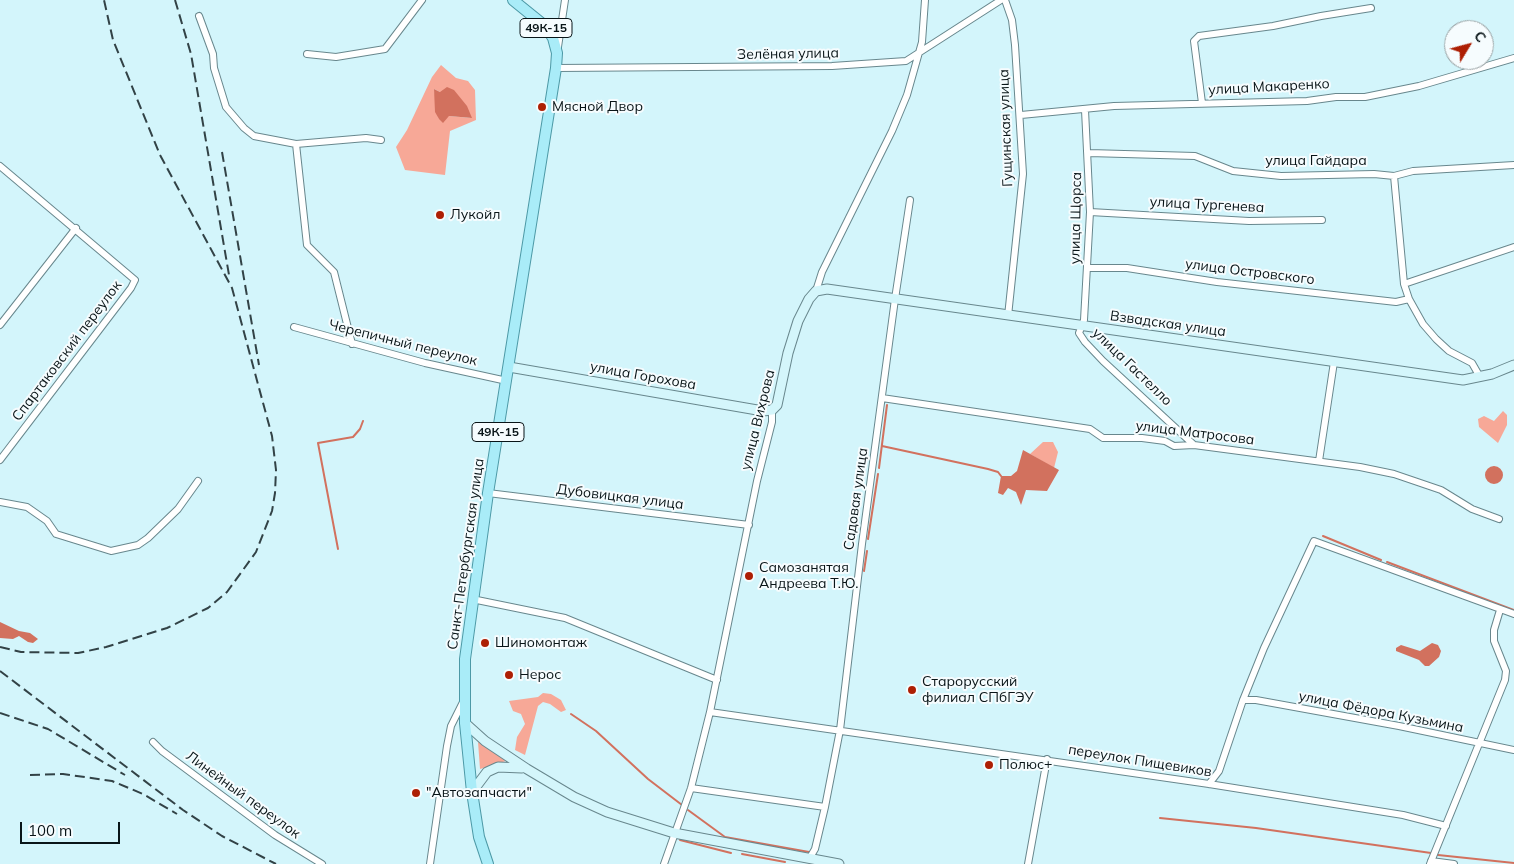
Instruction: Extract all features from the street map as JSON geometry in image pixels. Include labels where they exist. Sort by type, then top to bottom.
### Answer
[{"type":"main road","name":"49К-15","points":[[513,0],[545,26],[553,38],[557,53],[556,68]]},
{"type":"main road","name":"Санкт-Петербургская улица","points":[[464,699],[465,659],[472,599],[556,68]]},
{"type":"main road","name":"49К-15","points":[[464,699],[472,792],[479,837],[488,864]]},
{"type":"street","points":[[307,54],[336,57],[385,48],[422,0]]},
{"type":"street","points":[[557,53],[566,0]]},
{"type":"street","name":"улица Вихрова","points":[[664,864],[691,788],[710,712],[757,481],[772,422],[772,410],[777,405],[788,353],[798,321],[809,299],[816,291],[822,272],[892,131],[907,95],[922,42],[925,0]]},
{"type":"street","name":"Зелёная улица","points":[[556,68],[864,65],[906,61],[1001,0]]},
{"type":"street","name":"Гущинская улица","points":[[1005,0],[1012,20],[1021,115],[1023,174],[1008,316]]},
{"type":"street","points":[[1202,103],[1194,41],[1198,36],[1273,26],[1371,8]]},
{"type":"street","points":[[200,16],[213,54],[214,68],[226,107],[244,128],[254,136],[296,144],[366,138],[381,140]]},
{"type":"street","name":"улица Макаренко","points":[[1021,115],[1122,106],[1307,101],[1336,96],[1365,97],[1419,86],[1514,58]]},
{"type":"street","name":"улица Щорса","points":[[1082,326],[1088,268],[1090,212],[1089,153],[1085,110]]},
{"type":"street","points":[[296,144],[307,245],[334,272],[352,344]]},
{"type":"street","name":"улица Гайдара","points":[[1089,153],[1195,156],[1233,171],[1281,176],[1374,174],[1394,176],[1413,170],[1514,165]]},
{"type":"street","points":[[0,166],[76,228],[0,325]]},
{"type":"street","points":[[1394,176],[1404,284],[1409,299],[1423,324],[1436,339],[1449,351],[1472,363],[1480,377]]},
{"type":"street","name":"Садовая улица","points":[[810,859],[815,849],[825,808],[840,730],[895,299],[910,200]]},
{"type":"street","name":"улица Тургенева","points":[[1090,212],[1249,221],[1322,220]]},
{"type":"street","name":"Спартаковский переулок","points":[[0,460],[131,288],[135,280],[76,228]]},
{"type":"street","points":[[1404,284],[1514,247]]},
{"type":"street","name":"улица Островского","points":[[1088,268],[1126,268],[1218,282],[1396,302],[1409,299]]},
{"type":"street","name":"Взвадская улица","points":[[816,291],[827,289],[1463,380],[1480,377],[1514,365]]},
{"type":"street","name":"улица Гастелло","points":[[1082,326],[1079,333],[1085,342],[1194,445]]},
{"type":"street","name":"Черепичный переулок","points":[[294,327],[425,363],[507,381]]},
{"type":"street","points":[[1319,461],[1334,362]]},
{"type":"street","name":"улица Горохова","points":[[509,367],[763,412],[772,410]]},
{"type":"street","name":"улица Матросова","points":[[882,398],[1090,430],[1103,438],[1142,438],[1165,442],[1174,446],[1194,445],[1368,469],[1426,484],[1441,490],[1472,509],[1498,518]]},
{"type":"street","points":[[0,502],[28,507],[47,521],[56,534],[111,550],[138,545],[148,538],[178,509],[198,481]]},
{"type":"street","name":"Дубовицкая улица","points":[[488,493],[749,525]]},
{"type":"street","points":[[1209,784],[1219,771],[1243,700],[1314,541],[1514,614]]},
{"type":"street","points":[[472,599],[565,618],[717,680]]},
{"type":"street","points":[[1454,864],[1431,862],[1505,680],[1506,671],[1494,642],[1494,630],[1500,610]]},
{"type":"street","name":"Санкт-Петербургская улица","points":[[430,864],[450,733],[464,699]]},
{"type":"street","name":"улица Фёдора Кузьмина","points":[[1243,700],[1256,700],[1399,726],[1514,750]]},
{"type":"street","name":"переулок Пищевиков","points":[[710,712],[1048,759],[1403,815],[1446,826]]},
{"type":"street","points":[[465,723],[479,737],[527,769],[574,797],[599,808],[674,833],[839,864]]},
{"type":"street","name":"Линейный переулок","points":[[153,742],[162,751],[275,835],[322,864]]},
{"type":"street","points":[[1028,864],[1048,759]]},
{"type":"street","points":[[472,792],[488,772],[498,767],[511,766],[527,769]]},
{"type":"street","points":[[691,788],[825,808]]},
{"type":"shaded area","points":[[441,65],[456,78],[468,81],[475,90],[476,120],[450,131],[445,175],[405,170],[396,147],[407,130],[432,77]],"holes":[[[434,89],[471,118],[449,116],[439,119]]]},
{"type":"shaded area","points":[[447,87],[454,90],[467,106],[472,118],[449,116],[443,123],[439,119],[435,112],[434,89],[440,92]]},
{"type":"shaded area","points":[[1503,411],[1507,415],[1507,425],[1498,443],[1479,427],[1478,419],[1484,416],[1494,421]]},
{"type":"shaded area","points":[[1043,442],[1053,442],[1058,452],[1054,468],[1030,454]]},
{"type":"shaded area","points":[[1023,450],[1059,470],[1047,491],[1026,490],[1021,505],[1016,492],[1008,488],[1003,495],[998,493],[1001,476],[1011,476],[1017,471]]},
{"type":"shaded area","points":[[1494,466],[1500,469],[1503,475],[1500,481],[1494,484],[1488,481],[1485,475],[1488,469]]},
{"type":"shaded area","points":[[0,622],[19,631],[30,633],[38,639],[33,643],[19,636],[13,639],[0,638]]},
{"type":"shaded area","points":[[1432,643],[1438,645],[1441,651],[1439,657],[1429,666],[1425,666],[1419,660],[1396,651],[1396,648],[1401,645],[1420,651]]},
{"type":"shaded area","points":[[543,693],[551,694],[561,700],[566,710],[561,712],[550,704],[543,702],[538,706],[525,755],[515,750],[517,737],[525,724],[521,714],[513,711],[509,701],[538,697]]},
{"type":"shaded area","points":[[478,742],[506,761],[480,769]]},
{"type":"waterway","points":[[879,468],[887,405]]},
{"type":"waterway","points":[[338,549],[318,443],[353,437],[360,429],[363,421]]},
{"type":"waterway","points":[[882,446],[988,469],[998,472],[1001,476]]},
{"type":"waterway","points":[[868,539],[878,474]]},
{"type":"waterway","points":[[1323,536],[1381,560]]},
{"type":"waterway","points":[[864,571],[867,551]]},
{"type":"waterway","points":[[1387,562],[1514,610]]},
{"type":"waterway","points":[[571,714],[596,731],[648,779],[682,805]]},
{"type":"waterway","points":[[688,810],[725,837],[809,852]]},
{"type":"waterway","points":[[1160,818],[1256,828],[1431,853]]},
{"type":"waterway","points":[[680,840],[731,853]]},
{"type":"waterway","points":[[742,854],[785,862]]},
{"type":"waterway","points":[[1438,855],[1514,863]]},
{"type":"railway","points":[[0,647],[21,652],[78,653],[106,647],[167,628],[208,608],[227,592],[256,552],[272,511],[275,493],[276,470],[272,436],[232,288],[160,155],[113,40],[104,0]]},
{"type":"railway","points":[[175,0],[191,54],[229,275]]},
{"type":"railway","points":[[222,152],[259,365]]},
{"type":"railway","points":[[0,671],[183,810],[222,836],[276,864]]},
{"type":"railway","points":[[0,713],[48,729],[125,775]]},
{"type":"railway","points":[[30,775],[63,774],[112,781],[143,794],[177,814]]},
{"type":"place","name":"Мясной Двор","points":[[542,107]]},
{"type":"place","name":"Лукойл","points":[[440,215]]},
{"type":"place","name":"Самозанятая Андреева Т.Ю.","points":[[749,576]]},
{"type":"place","name":"Шиномонтаж","points":[[485,643]]},
{"type":"place","name":"Нерос","points":[[509,675]]},
{"type":"place","name":"Старорусский филиал СПбГЭУ","points":[[912,690]]},
{"type":"place","name":"Полюс+","points":[[989,765]]},
{"type":"place","name":"\"Автозапчасти\"","points":[[416,793]]}]
